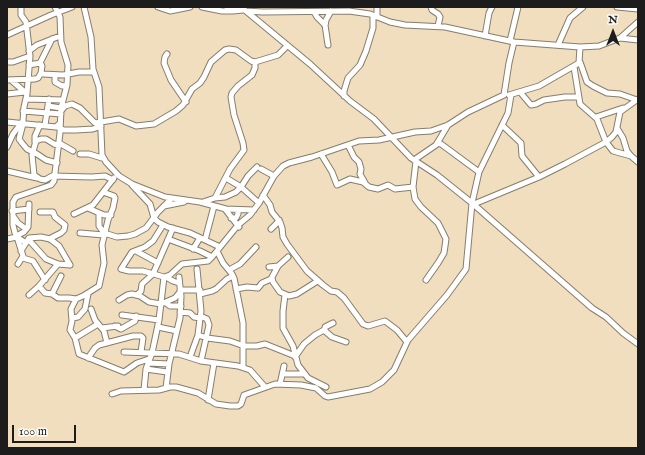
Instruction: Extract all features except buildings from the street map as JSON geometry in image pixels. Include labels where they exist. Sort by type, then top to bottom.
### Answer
[{"type":"street","points":[[21,7],[21,15],[26,22],[30,54],[26,95],[19,136],[20,141],[27,149],[46,160],[57,163]]},
{"type":"street","points":[[7,201],[51,185],[54,181],[59,144],[59,126],[68,74],[68,66],[60,36],[60,17],[55,7]]},
{"type":"street","points":[[7,35],[72,7]]},
{"type":"street","points":[[84,7],[91,37],[94,72],[99,88],[102,158]]},
{"type":"street","points":[[158,7],[170,11],[190,7]]},
{"type":"street","points":[[202,7],[222,11],[243,9]]},
{"type":"street","points":[[227,7],[270,10],[303,9],[314,12],[328,10],[349,11],[375,16],[390,22],[404,25],[438,26],[512,42],[580,47],[599,46],[620,38],[638,22]]},
{"type":"street","points":[[344,96],[347,80],[360,65],[366,51],[373,28],[377,7]]},
{"type":"street","points":[[431,7],[432,10],[440,17],[438,26]]},
{"type":"street","points":[[485,36],[489,13],[492,7]]},
{"type":"street","points":[[504,95],[518,7]]},
{"type":"street","points":[[558,46],[570,18],[583,7]]},
{"type":"street","points":[[617,7],[635,8]]},
{"type":"street","points":[[243,9],[310,64],[344,96],[374,120],[415,161],[437,175],[473,203],[586,303],[606,317],[623,333],[638,344]]},
{"type":"street","points":[[328,10],[325,26],[328,46]]},
{"type":"street","points":[[314,12],[325,26]]},
{"type":"street","points":[[7,62],[13,62],[30,54],[37,45],[60,36]]},
{"type":"street","points":[[620,38],[638,40]]},
{"type":"street","points":[[8,78],[19,80],[36,79],[41,73],[42,66],[40,63],[52,39]]},
{"type":"street","points":[[7,122],[59,126],[69,131],[87,130],[119,119],[136,126],[154,124],[180,109],[186,102],[192,89],[200,83],[204,77],[211,62],[225,50],[236,50],[251,61],[256,62],[278,55],[287,46]]},
{"type":"street","points":[[580,47],[580,62],[587,82],[607,93],[620,94],[637,100]]},
{"type":"street","points":[[167,54],[164,60],[171,80],[186,102]]},
{"type":"street","points":[[214,198],[244,150],[231,101],[232,92],[252,75],[256,62]]},
{"type":"street","points":[[144,390],[146,369],[152,353],[163,303],[165,277],[182,264],[204,262],[212,257],[254,210],[279,169],[289,163],[363,140],[379,140],[409,132],[431,132],[448,125],[468,112],[504,95],[511,95],[547,82],[580,62]]},
{"type":"street","points":[[29,65],[40,63]]},
{"type":"street","points":[[574,67],[578,97],[582,107],[596,117],[606,142],[615,152],[631,156]]},
{"type":"street","points":[[41,73],[55,75],[94,72]]},
{"type":"street","points":[[55,75],[55,82],[62,86],[67,85]]},
{"type":"street","points":[[8,78],[20,87],[26,95]]},
{"type":"street","points":[[19,80],[20,87]]},
{"type":"street","points":[[99,88],[103,82]]},
{"type":"street","points":[[520,92],[531,105],[544,100],[564,97],[578,97]]},
{"type":"street","points":[[7,94],[26,95],[49,100],[63,100]]},
{"type":"street","points":[[112,394],[121,391],[159,390],[176,387],[198,393],[208,400],[226,406],[238,406],[241,404],[244,395],[272,385],[301,385],[316,388],[328,397],[370,390],[390,376],[407,342],[466,269],[473,203],[479,172],[508,113],[511,95]]},
{"type":"street","points":[[38,178],[33,173],[33,152],[36,142],[35,136],[47,113],[49,100]]},
{"type":"street","points":[[473,203],[539,177],[606,142],[612,137],[617,128],[619,114],[637,100]]},
{"type":"street","points":[[23,111],[47,113],[61,111],[68,104],[76,105],[92,122],[101,125]]},
{"type":"street","points":[[48,106],[61,111]]},
{"type":"street","points":[[596,117],[626,108]]},
{"type":"street","points":[[7,147],[13,134],[22,124]]},
{"type":"street","points":[[426,280],[444,253],[446,239],[438,223],[420,206],[415,199],[413,187],[415,161],[437,143],[448,125]]},
{"type":"street","points":[[502,125],[521,143],[522,156],[539,177]]},
{"type":"street","points":[[617,128],[623,138],[626,150],[638,162]]},
{"type":"street","points":[[36,142],[44,138],[50,140],[54,144],[59,144],[73,150]]},
{"type":"street","points":[[437,143],[441,144],[479,172]]},
{"type":"street","points":[[348,145],[354,158],[359,162],[361,169],[360,174],[369,187],[378,189],[388,185],[395,189],[413,187]]},
{"type":"street","points":[[80,154],[89,154],[102,158],[118,174],[132,184],[150,204],[154,218],[163,225],[202,239],[218,249],[223,263],[234,276],[242,318],[244,346],[243,367]]},
{"type":"street","points":[[321,154],[338,185],[348,180],[365,183]]},
{"type":"street","points":[[200,202],[230,195],[241,187],[248,176],[259,168],[274,176]]},
{"type":"street","points":[[7,171],[47,180],[50,176],[105,176],[113,180]]},
{"type":"street","points":[[74,214],[93,205],[118,174]]},
{"type":"street","points":[[226,178],[241,187],[259,203]]},
{"type":"street","points":[[132,184],[171,198],[200,202],[224,209],[240,211],[254,210]]},
{"type":"street","points":[[39,286],[45,293],[52,294],[58,298],[77,299],[88,294],[100,284],[104,262],[102,245],[108,220],[113,208],[114,197],[103,192]]},
{"type":"street","points":[[264,195],[272,212],[279,221],[282,228],[283,238],[307,271],[331,291],[337,292],[344,298],[363,324],[368,326],[385,321],[397,330],[407,342]]},
{"type":"street","points":[[80,233],[104,234],[123,237],[132,235],[146,228],[171,198]]},
{"type":"street","points":[[14,199],[11,213],[23,258]]},
{"type":"street","points":[[164,206],[188,201]]},
{"type":"street","points":[[209,201],[215,206]]},
{"type":"street","points":[[193,249],[202,239],[215,206]]},
{"type":"street","points":[[7,239],[17,236],[26,230],[29,224],[29,207],[11,213]]},
{"type":"street","points":[[88,208],[104,215],[111,215]]},
{"type":"street","points":[[224,209],[239,227]]},
{"type":"street","points":[[231,218],[236,218],[240,211]]},
{"type":"street","points":[[40,212],[53,212],[55,217],[64,223],[64,230],[49,239]]},
{"type":"street","points":[[11,213],[18,223],[26,230]]},
{"type":"street","points":[[99,213],[99,226],[104,234]]},
{"type":"street","points":[[271,229],[279,221]]},
{"type":"street","points":[[163,225],[153,240],[145,247],[131,253],[121,269],[128,271],[143,271],[165,277],[179,283]]},
{"type":"street","points":[[137,295],[141,291],[142,284],[153,274],[173,228]]},
{"type":"street","points":[[57,243],[59,234]]},
{"type":"street","points":[[17,236],[27,241],[46,259],[58,264],[70,265],[57,243],[49,239],[34,237],[27,241],[21,251]]},
{"type":"street","points":[[168,239],[212,257]]},
{"type":"street","points":[[230,270],[240,264],[256,247]]},
{"type":"street","points":[[136,250],[158,263]]},
{"type":"street","points":[[236,289],[247,287],[258,288],[262,283],[272,278],[278,266],[288,257]]},
{"type":"street","points":[[18,264],[23,258]]},
{"type":"street","points":[[23,258],[33,261],[45,280]]},
{"type":"street","points":[[29,295],[45,280],[58,264]]},
{"type":"street","points":[[269,267],[278,266]]},
{"type":"street","points":[[190,357],[198,335],[200,317],[200,292],[197,269]]},
{"type":"street","points":[[52,294],[61,276]]},
{"type":"street","points":[[163,303],[179,294],[212,291],[227,279],[234,276]]},
{"type":"street","points":[[166,388],[169,364],[181,309],[179,277]]},
{"type":"street","points":[[272,278],[280,292],[285,295],[294,295],[316,282]]},
{"type":"street","points":[[72,318],[76,318],[86,308],[88,294]]},
{"type":"street","points":[[120,300],[127,295],[137,295],[149,302],[163,303],[190,313],[194,317],[207,319],[209,325],[201,361]]},
{"type":"street","points":[[285,295],[283,326],[293,346],[298,365],[304,374],[326,387]]},
{"type":"street","points":[[77,299],[80,303],[86,304]]},
{"type":"street","points":[[77,299],[71,309],[72,322],[70,330],[75,338],[79,354],[124,372],[137,363],[148,361],[169,364]]},
{"type":"street","points":[[91,309],[98,324],[102,328],[107,343]]},
{"type":"street","points":[[122,315],[159,320]]},
{"type":"street","points":[[115,326],[121,328],[128,325],[135,321],[136,316]]},
{"type":"street","points":[[295,356],[304,344],[324,330],[326,326],[333,323]]},
{"type":"street","points":[[75,338],[98,324]]},
{"type":"street","points":[[102,328],[121,326]]},
{"type":"street","points":[[158,327],[177,331]]},
{"type":"street","points":[[324,330],[330,336],[346,342]]},
{"type":"street","points":[[198,335],[207,338],[230,340],[244,346],[257,346],[265,344],[295,356]]},
{"type":"street","points":[[88,358],[95,348],[132,336],[141,336],[144,338],[141,352]]},
{"type":"street","points":[[124,352],[171,354],[190,357],[201,361],[243,367],[255,374],[265,388]]},
{"type":"street","points":[[208,400],[214,363]]},
{"type":"street","points":[[294,374],[298,371],[298,365]]},
{"type":"street","points":[[280,384],[284,366]]},
{"type":"street","points":[[146,369],[168,372]]},
{"type":"street","points":[[283,374],[304,374]]}]
